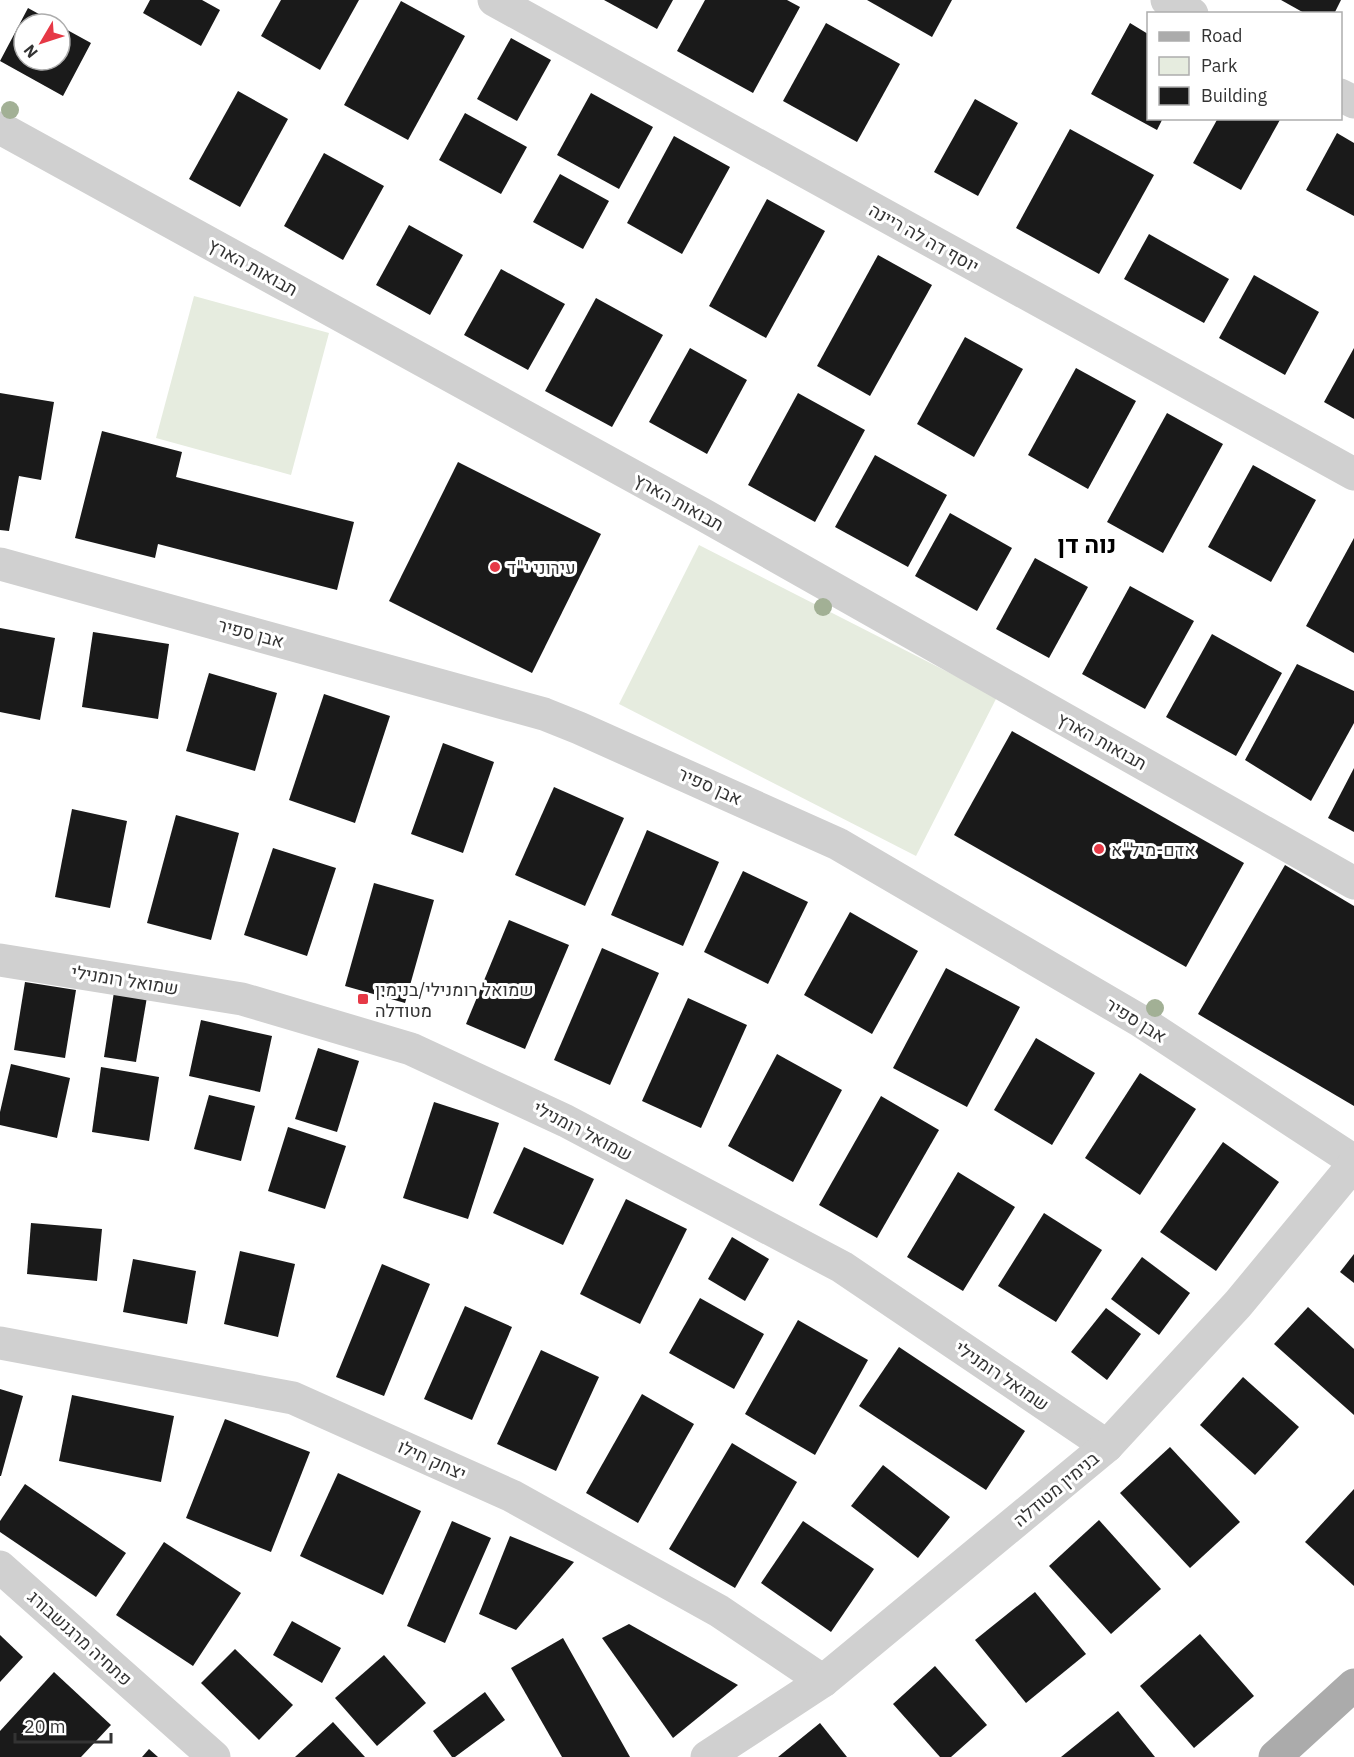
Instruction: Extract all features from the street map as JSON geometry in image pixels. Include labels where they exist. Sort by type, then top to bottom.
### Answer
[{"type":"main road","points":[[1275,1757],[1354,1685]]},
{"type":"street","name":"יוסף דה לה ריינה","points":[[494,0],[1354,474]]},
{"type":"street","points":[[1167,0],[1188,12]]},
{"type":"street","name":"תבואות הארץ","points":[[0,128],[691,508],[1354,883]]},
{"type":"street","name":"אבן ספיר","points":[[0,564],[544,714],[579,728],[838,844],[1139,1020],[1354,1163]]},
{"type":"street","name":"שמואל רומנילי","points":[[0,960],[242,999],[411,1049],[566,1121],[842,1267],[1107,1446]]},
{"type":"street","name":"בנימין מטודלה","points":[[707,1757],[823,1682],[1107,1446],[1238,1304],[1354,1163]]},
{"type":"street","name":"יצחק חילו","points":[[0,1343],[292,1398],[512,1496],[719,1611],[823,1682]]},
{"type":"street","name":"פתחיה מרגנשבורג","points":[[0,1567],[214,1757]]},
{"type":"green space","points":[[194,296],[329,333],[291,475],[156,438]]},
{"type":"green space","points":[[699,545],[997,697],[916,856],[619,704]]},
{"type":"building","points":[[150,0],[202,0],[220,10],[201,46],[143,13]]},
{"type":"building","points":[[281,0],[359,0],[320,70],[261,36]]},
{"type":"building","points":[[604,0],[673,0],[657,29]]},
{"type":"building","points":[[705,0],[787,0],[800,7],[753,93],[677,51]]},
{"type":"building","points":[[867,0],[952,0],[932,37]]},
{"type":"building","points":[[1281,0],[1341,0],[1335,12],[1302,12]]},
{"type":"building","points":[[401,1],[465,36],[408,140],[344,105]]},
{"type":"building","points":[[826,23],[900,64],[857,142],[783,101]]},
{"type":"building","points":[[1130,23],[1147,33],[1147,120],[1162,120],[1157,130],[1091,94]]},
{"type":"building","points":[[72,33],[91,43],[63,96],[20,72],[72,72]]},
{"type":"building","points":[[12,38],[12,68],[0,61]]},
{"type":"building","points":[[511,38],[551,60],[517,121],[477,99]]},
{"type":"building","points":[[238,91],[288,119],[240,207],[189,179]]},
{"type":"building","points":[[591,93],[653,127],[619,189],[557,155]]},
{"type":"building","points":[[975,99],[1018,123],[978,196],[934,172]]},
{"type":"building","points":[[465,113],[527,147],[501,194],[439,160]]},
{"type":"building","points":[[1217,120],[1280,120],[1241,190],[1193,163]]},
{"type":"building","points":[[1070,129],[1154,175],[1099,274],[1016,228]]},
{"type":"building","points":[[1337,133],[1354,143],[1354,216],[1306,190]]},
{"type":"building","points":[[674,136],[730,167],[682,254],[627,223]]},
{"type":"building","points":[[324,153],[384,186],[343,260],[284,226]]},
{"type":"building","points":[[560,174],[609,201],[583,249],[533,222]]},
{"type":"building","points":[[767,199],[825,231],[766,338],[709,306]]},
{"type":"building","points":[[409,225],[463,255],[430,315],[376,285]]},
{"type":"building","points":[[1149,234],[1229,279],[1204,323],[1124,279]]},
{"type":"building","points":[[878,255],[932,285],[870,396],[817,366]]},
{"type":"building","points":[[501,269],[565,304],[528,370],[464,335]]},
{"type":"building","points":[[1254,275],[1319,312],[1285,375],[1219,338]]},
{"type":"building","points":[[596,298],[663,335],[612,427],[545,391]]},
{"type":"building","points":[[965,337],[1023,369],[974,457],[917,424]]},
{"type":"building","points":[[690,348],[747,380],[707,454],[649,422]]},
{"type":"building","points":[[1354,348],[1354,419],[1324,402]]},
{"type":"building","points":[[1076,368],[1136,401],[1088,489],[1028,455]]},
{"type":"building","points":[[0,393],[54,402],[41,480],[19,476],[9,531],[0,530]]},
{"type":"building","points":[[798,393],[865,430],[815,522],[748,485]]},
{"type":"building","points":[[1167,413],[1223,444],[1163,553],[1107,522]]},
{"type":"building","points":[[102,431],[182,452],[176,477],[354,522],[337,590],[158,544],[155,558],[75,538]]},
{"type":"building","points":[[875,455],[947,495],[908,567],[835,527]]},
{"type":"building","name":"עירוני י\"ד","points":[[458,462],[601,534],[532,673],[389,601]]},
{"type":"building","points":[[1253,465],[1316,500],[1271,582],[1208,547]]},
{"type":"building","points":[[950,513],[1012,548],[977,611],[915,576]]},
{"type":"building","points":[[1354,538],[1354,653],[1306,626]]},
{"type":"building","points":[[1035,558],[1088,587],[1049,658],[996,629]]},
{"type":"building","points":[[1130,586],[1194,621],[1145,709],[1082,674]]},
{"type":"building","points":[[0,628],[55,638],[40,720],[0,712]]},
{"type":"building","points":[[93,632],[169,644],[158,719],[82,707]]},
{"type":"building","points":[[1212,634],[1282,673],[1236,756],[1166,717]]},
{"type":"building","points":[[1297,664],[1354,691],[1354,723],[1311,801],[1245,760]]},
{"type":"building","points":[[209,673],[277,693],[255,771],[186,751]]},
{"type":"building","points":[[324,694],[390,716],[355,823],[289,800]]},
{"type":"building","name":"אדם-מיל\"א","points":[[1012,731],[1244,863],[1186,967],[954,835]]},
{"type":"building","points":[[443,743],[494,762],[463,853],[411,834]]},
{"type":"building","points":[[1354,768],[1354,832],[1328,818]]},
{"type":"building","points":[[554,787],[624,818],[585,906],[515,875]]},
{"type":"building","points":[[72,809],[127,821],[110,908],[55,897]]},
{"type":"building","points":[[176,815],[239,833],[211,940],[147,923]]},
{"type":"building","points":[[647,830],[719,862],[683,946],[611,915]]},
{"type":"building","points":[[273,848],[336,868],[307,956],[244,935]]},
{"type":"building","points":[[1285,865],[1354,906],[1354,1106],[1198,1014]]},
{"type":"building","points":[[743,871],[808,902],[768,984],[704,952]]},
{"type":"building","points":[[374,883],[434,900],[405,1003],[345,986]]},
{"type":"building","points":[[850,912],[918,951],[872,1034],[804,995]]},
{"type":"building","points":[[509,920],[569,945],[525,1049],[466,1024]]},
{"type":"building","points":[[602,948],[659,973],[610,1085],[554,1060]]},
{"type":"building","points":[[946,968],[1020,1007],[967,1107],[893,1068]]},
{"type":"building","points":[[25,982],[76,990],[65,1058],[14,1050]]},
{"type":"building","points":[[114,992],[147,997],[136,1062],[104,1057]]},
{"type":"building","points":[[688,998],[747,1025],[701,1128],[642,1101]]},
{"type":"building","points":[[201,1020],[272,1036],[260,1092],[189,1076]]},
{"type":"building","points":[[1036,1038],[1095,1073],[1052,1145],[994,1110]]},
{"type":"building","points":[[318,1048],[359,1061],[337,1132],[295,1119]]},
{"type":"building","points":[[777,1054],[842,1090],[793,1182],[728,1146]]},
{"type":"building","points":[[11,1064],[70,1078],[57,1138],[0,1125],[0,1112]]},
{"type":"building","points":[[101,1067],[159,1077],[149,1141],[92,1132]]},
{"type":"building","points":[[1140,1073],[1196,1109],[1140,1195],[1085,1158]]},
{"type":"building","points":[[209,1095],[255,1106],[241,1161],[194,1149]]},
{"type":"building","points":[[881,1096],[939,1130],[877,1238],[819,1205]]},
{"type":"building","points":[[434,1102],[499,1123],[468,1219],[403,1198]]},
{"type":"building","points":[[288,1127],[346,1146],[325,1209],[268,1191]]},
{"type":"building","points":[[1223,1142],[1279,1182],[1216,1271],[1160,1232]]},
{"type":"building","points":[[524,1147],[594,1179],[563,1245],[493,1213]]},
{"type":"building","points":[[958,1172],[1015,1207],[963,1291],[907,1257]]},
{"type":"building","points":[[626,1199],[687,1229],[640,1324],[580,1294]]},
{"type":"building","points":[[1044,1213],[1102,1250],[1056,1322],[998,1286]]},
{"type":"building","points":[[31,1223],[102,1229],[97,1281],[27,1274]]},
{"type":"building","points":[[732,1237],[769,1259],[745,1301],[708,1279]]},
{"type":"building","points":[[240,1251],[295,1264],[278,1337],[224,1324]]},
{"type":"building","points":[[1354,1254],[1354,1283],[1340,1272]]},
{"type":"building","points":[[1142,1257],[1190,1293],[1159,1335],[1111,1299]]},
{"type":"building","points":[[133,1259],[196,1271],[187,1324],[123,1312]]},
{"type":"building","points":[[382,1264],[430,1284],[384,1396],[336,1377]]},
{"type":"building","points":[[700,1298],[764,1334],[734,1389],[669,1353]]},
{"type":"building","points":[[465,1306],[512,1327],[472,1420],[424,1399]]},
{"type":"building","points":[[1308,1307],[1354,1349],[1354,1415],[1274,1344]]},
{"type":"building","points":[[1106,1308],[1141,1334],[1107,1380],[1071,1352]]},
{"type":"building","points":[[798,1320],[868,1360],[815,1455],[745,1414]]},
{"type":"building","points":[[899,1347],[1025,1431],[986,1490],[859,1406]]},
{"type":"building","points":[[541,1350],[599,1377],[556,1471],[497,1444]]},
{"type":"building","points":[[1243,1377],[1299,1427],[1255,1475],[1200,1425]]},
{"type":"building","points":[[0,1389],[23,1396],[1,1476],[0,1476]]},
{"type":"building","points":[[642,1394],[694,1424],[638,1523],[586,1493]]},
{"type":"building","points":[[72,1395],[174,1416],[161,1482],[59,1461]]},
{"type":"building","points":[[225,1419],[310,1452],[271,1552],[186,1518]]},
{"type":"building","points":[[732,1443],[797,1482],[735,1588],[669,1549]]},
{"type":"building","points":[[1170,1447],[1240,1522],[1190,1568],[1120,1493]]},
{"type":"building","points":[[883,1465],[950,1517],[918,1558],[851,1506]]},
{"type":"building","points":[[338,1473],[421,1511],[383,1595],[300,1556]]},
{"type":"building","points":[[25,1484],[126,1553],[96,1597],[0,1532],[0,1521]]},
{"type":"building","points":[[1354,1489],[1354,1586],[1305,1542]]},
{"type":"building","points":[[1099,1520],[1161,1589],[1111,1634],[1049,1566]]},
{"type":"building","points":[[452,1521],[491,1538],[445,1643],[407,1626]]},
{"type":"building","points":[[803,1521],[874,1569],[831,1632],[761,1583]]},
{"type":"building","points":[[510,1536],[574,1562],[516,1630],[479,1614]]},
{"type":"building","points":[[164,1542],[241,1593],[193,1666],[116,1615]]},
{"type":"building","points":[[1035,1592],[1086,1654],[1026,1703],[975,1640]]},
{"type":"building","points":[[292,1621],[341,1648],[322,1683],[273,1655]]},
{"type":"building","points":[[629,1624],[738,1685],[673,1738],[602,1638]]},
{"type":"building","points":[[1200,1634],[1254,1696],[1194,1748],[1140,1686]]},
{"type":"building","points":[[0,1635],[23,1657],[0,1682]]},
{"type":"building","points":[[563,1638],[630,1757],[562,1757],[511,1668]]},
{"type":"building","points":[[235,1649],[293,1705],[259,1740],[201,1683]]},
{"type":"building","points":[[384,1655],[426,1703],[377,1746],[335,1698]]},
{"type":"building","points":[[935,1666],[987,1725],[951,1757],[940,1757],[893,1704]]},
{"type":"building","points":[[54,1672],[111,1725],[81,1757],[0,1757],[0,1731]]},
{"type":"building","points":[[485,1692],[505,1720],[452,1757],[433,1731]]},
{"type":"building","points":[[1118,1711],[1155,1757],[1061,1757]]},
{"type":"building","points":[[333,1722],[365,1757],[295,1757]]},
{"type":"building","points":[[820,1723],[847,1757],[778,1757]]},
{"type":"building","points":[[149,1749],[158,1757],[142,1757]]},
{"type":"place","name":"עירוני י\"ד","points":[[495,567]]},
{"type":"place","name":"אדם-מיל\"א","points":[[1099,849]]},
{"type":"place","name":"שמואל רומנילי/בנימין מטודלה","points":[[363,999]]},
{"type":"district","name":"נוה דן","points":[[1087,544]]}]
